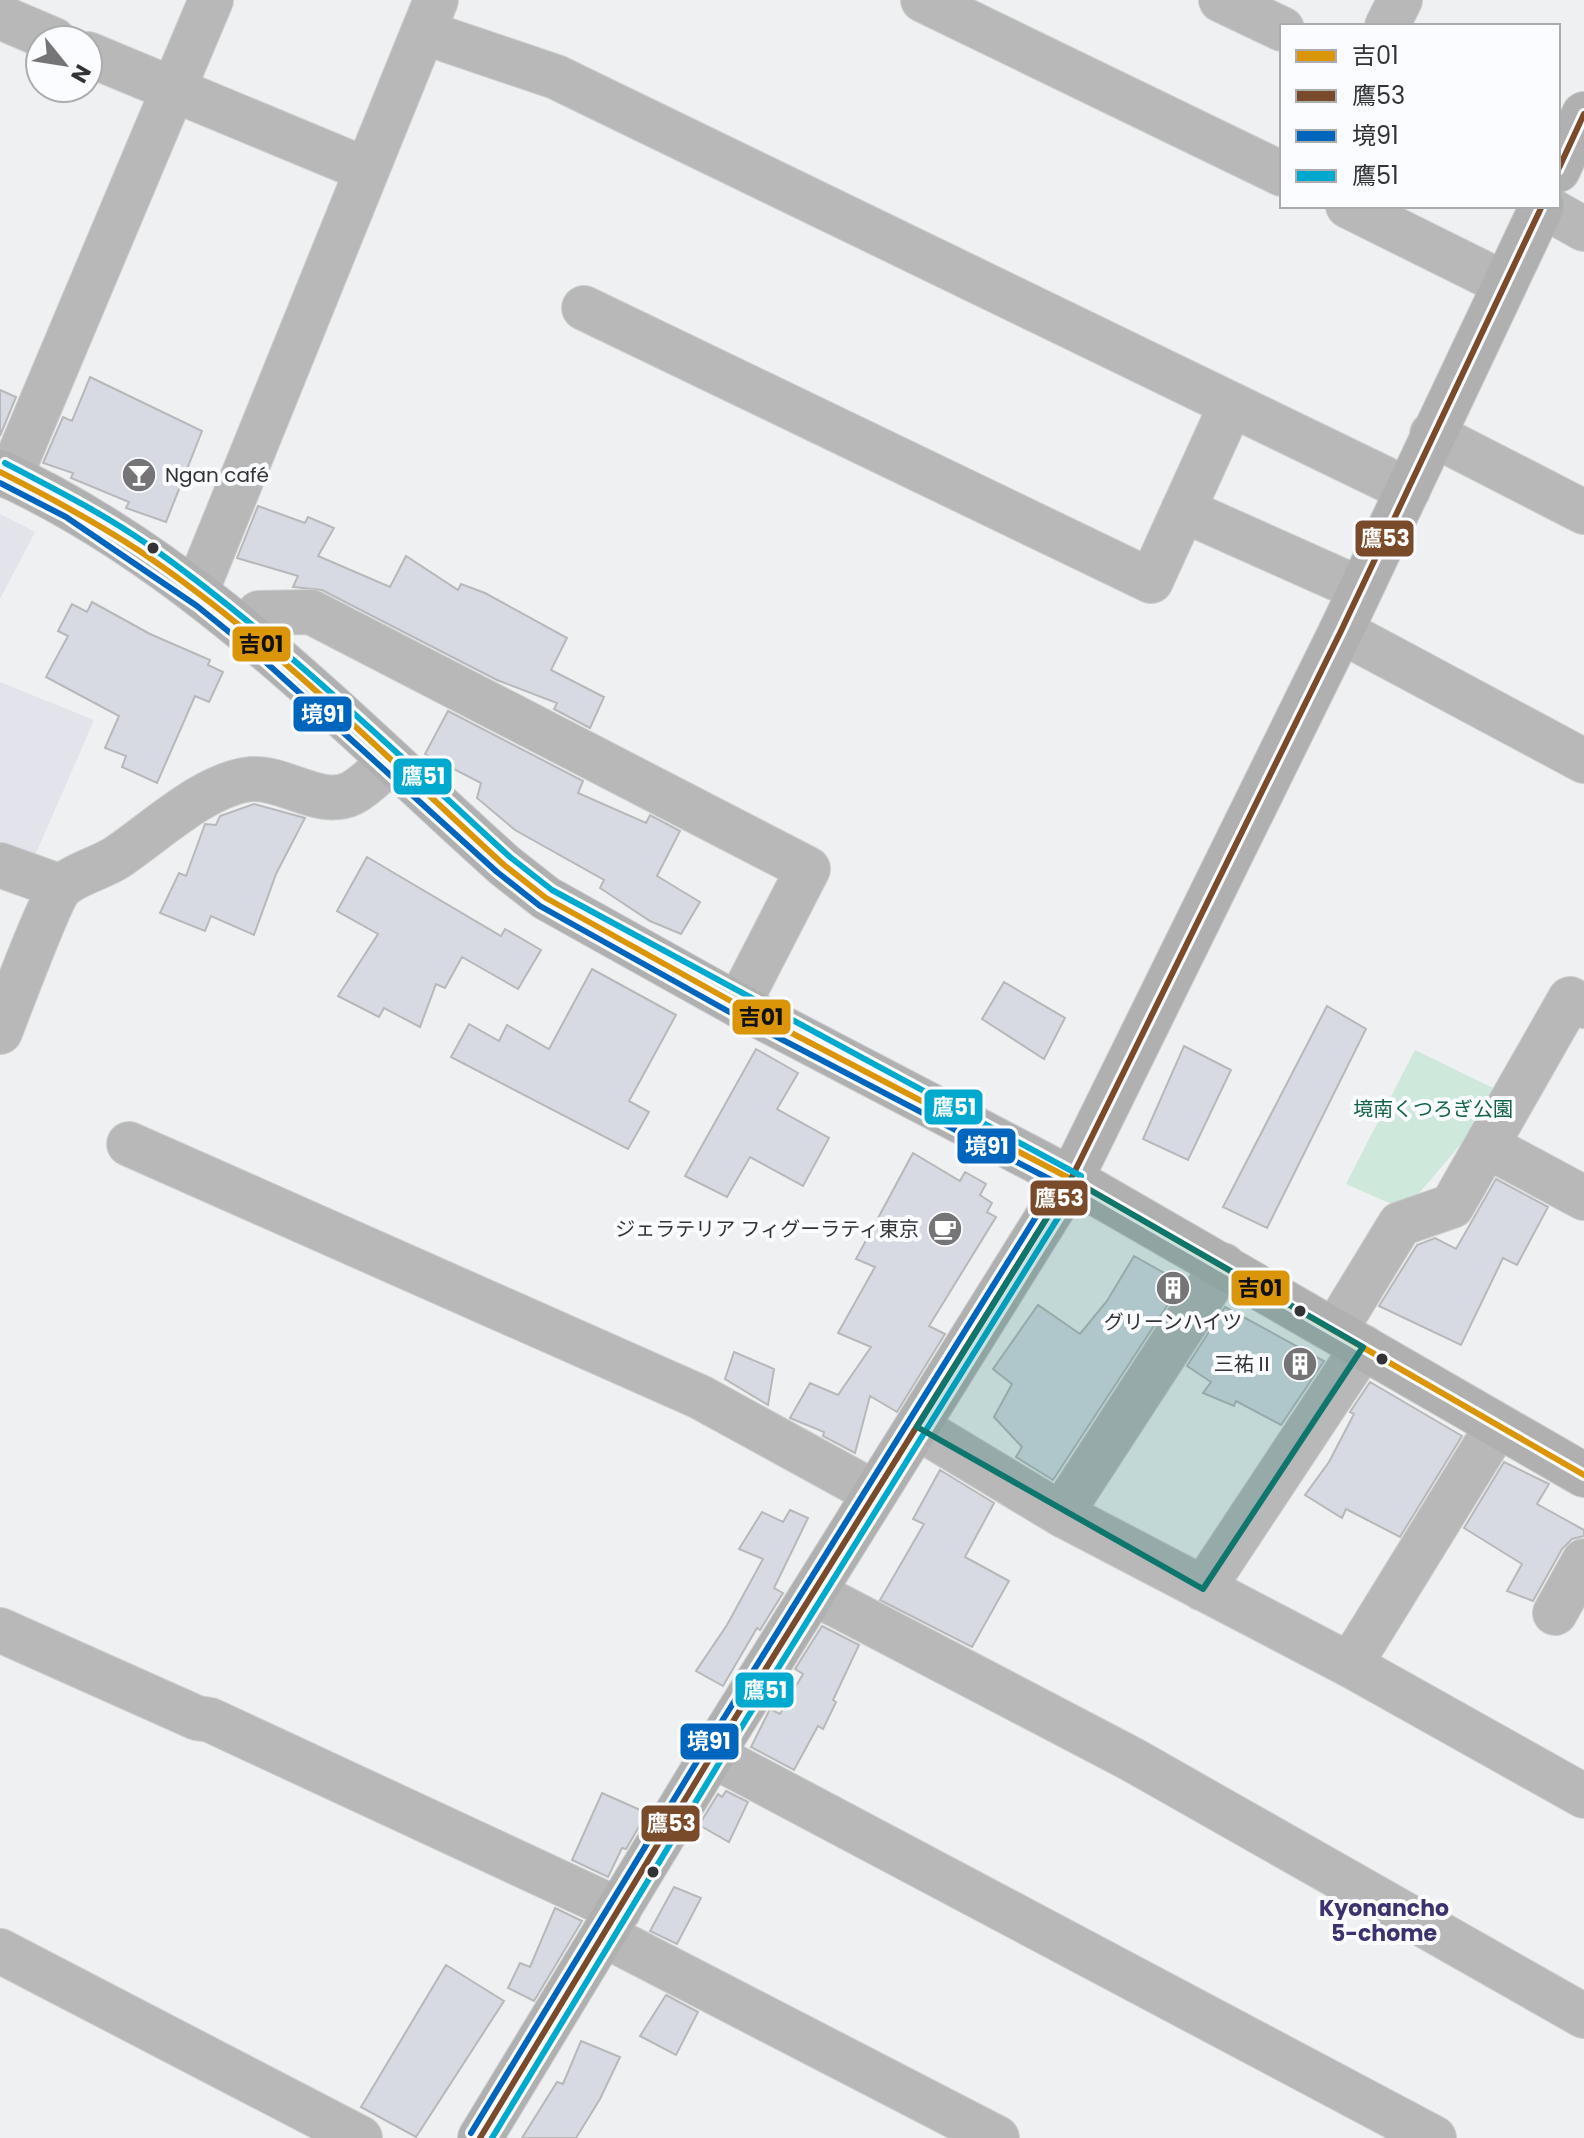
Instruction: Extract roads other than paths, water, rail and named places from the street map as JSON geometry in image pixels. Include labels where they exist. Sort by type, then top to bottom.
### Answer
[{"type":"main road","points":[[1560,166],[1584,114]]},
{"type":"main road","points":[[480,2138],[712,1755],[1071,1179],[1341,631],[1541,208]]},
{"type":"main road","points":[[5,474],[90,522],[196,592],[244,629],[504,865],[546,898],[738,1005],[1071,1179],[1349,1338],[1496,1428],[1584,1475]]},
{"type":"street","points":[[5,474],[211,0]]},
{"type":"street","points":[[923,0],[1280,173]]},
{"type":"street","points":[[1221,0],[1280,28]]},
{"type":"street","points":[[1388,24],[1400,0]]},
{"type":"street","points":[[6,16],[24,25]]},
{"type":"street","points":[[196,592],[430,16],[1408,490]]},
{"type":"street","points":[[104,61],[367,170]]},
{"type":"street","points":[[1352,208],[1505,284]]},
{"type":"street","points":[[1546,208],[1584,229]]},
{"type":"street","points":[[584,308],[1151,581],[1231,405]]},
{"type":"street","points":[[1432,434],[1584,512]]},
{"type":"street","points":[[1183,510],[1360,589]]},
{"type":"street","points":[[244,629],[259,613],[311,612],[808,869],[738,1005]]},
{"type":"street","points":[[1341,631],[1584,761]]},
{"type":"street","points":[[0,1032],[61,887],[114,859],[190,806],[229,786],[250,779],[271,780],[330,798],[342,797],[354,792],[390,762]]},
{"type":"street","points":[[0,865],[61,887]]},
{"type":"street","points":[[1203,1589],[1349,1338],[1400,1224],[1452,1206],[1570,999],[1584,1006]]},
{"type":"street","points":[[129,1144],[700,1397],[875,1493]]},
{"type":"street","points":[[1487,1146],[1584,1198]]},
{"type":"street","points":[[1061,1514],[1223,1265]]},
{"type":"street","points":[[917,1427],[1061,1514],[1350,1665],[1584,1796]]},
{"type":"street","points":[[1350,1665],[1496,1428]]},
{"type":"street","points":[[1555,1613],[1584,1561]]},
{"type":"street","points":[[814,1593],[1133,1760],[1584,2016]]},
{"type":"street","points":[[0,1630],[197,1718],[224,1726],[611,1923],[997,2138]]},
{"type":"street","points":[[712,1755],[1434,2138]]},
{"type":"street","points":[[0,1951],[360,2138]]},
{"type":"place","name":"Ngan café","points":[[139,475]]},
{"type":"place","name":"ジェラテリア フィグーラティ東京","points":[[945,1229]]},
{"type":"place","name":"グリーンハイツ","points":[[1173,1288]]},
{"type":"place","name":"三祐Ⅱ","points":[[1300,1364]]},
{"type":"district","name":"Kyonancho 5-chome","points":[[1384,1920]]},
{"type":"park label","name":"境南くつろぎ公園","points":[[1433,1109]]}]
